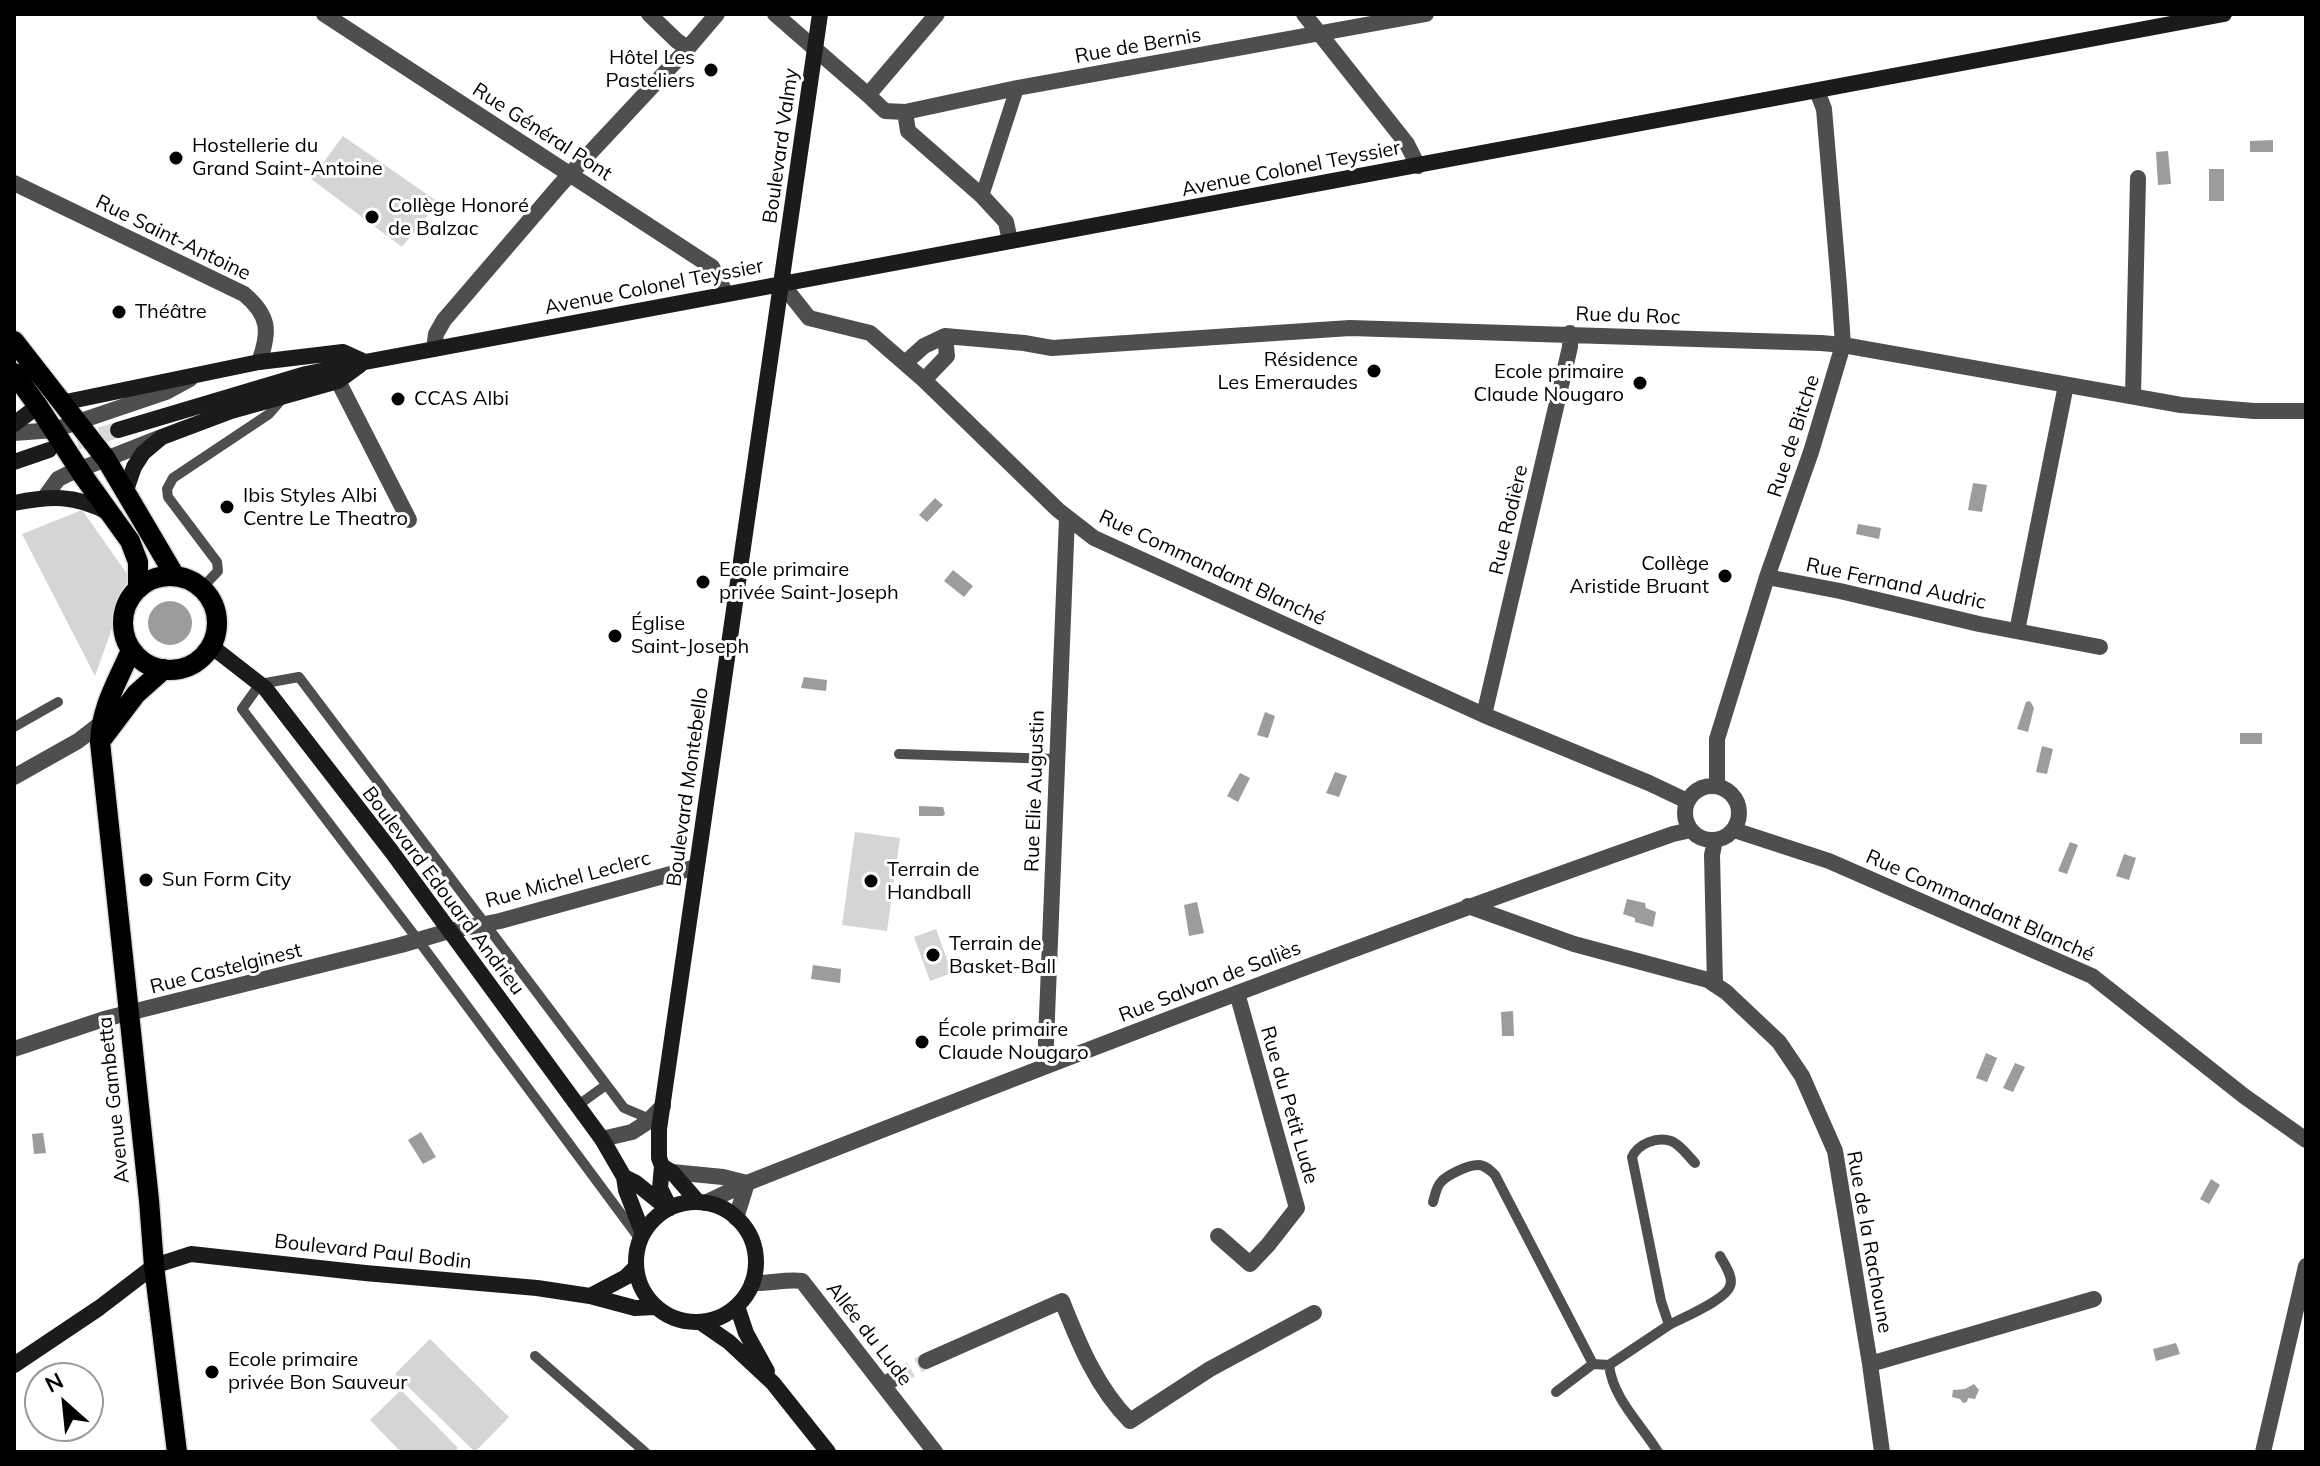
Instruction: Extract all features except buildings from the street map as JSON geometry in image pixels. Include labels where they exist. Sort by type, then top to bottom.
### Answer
[{"type":"main road","name":"Boulevard Valmy","points":[[782,284],[820,14]]},
{"type":"main road","name":"Avenue Colonel Teyssier","points":[[118,430],[306,374],[365,362],[1817,91],[2176,18],[2224,14]]},
{"type":"main road","name":"Boulevard Montebello","points":[[669,1208],[660,1188],[659,1178],[667,1169],[658,1141],[782,284]]},
{"type":"main road","points":[[18,347],[106,459],[175,576]]},
{"type":"main road","points":[[61,403],[259,362],[343,352],[365,362]]},
{"type":"main road","points":[[125,493],[134,467],[143,453],[162,437],[231,411],[338,381],[365,362]]},
{"type":"main road","points":[[14,373],[38,406],[52,440],[80,469],[130,541],[138,562],[138,589]]},
{"type":"main road","points":[[14,424],[38,406]]},
{"type":"main road","points":[[14,462],[52,440]]},
{"type":"main road","points":[[14,503],[45,497],[91,503],[111,514]]},
{"type":"main road","points":[[160,577],[188,579],[202,588],[211,600],[216,615],[216,631],[211,646],[201,658],[187,667],[164,669],[142,661],[125,638],[124,612],[129,599],[148,581],[160,577]]},
{"type":"main road","name":"Boulevard Edouard Andrieu","points":[[211,646],[260,684],[392,852],[602,1139],[624,1177]]},
{"type":"main road","name":"Avenue Gambetta","points":[[131,650],[107,700],[100,733],[154,1266],[177,1452]]},
{"type":"main road","points":[[100,733],[164,669]]},
{"type":"main road","points":[[667,1169],[701,1202]]},
{"type":"main road","points":[[624,1177],[641,1237],[636,1267],[639,1282],[655,1307],[669,1317],[684,1322],[700,1322],[726,1314],[737,1306],[752,1283],[756,1255],[746,1228],[716,1206],[701,1202],[669,1208],[658,1215],[641,1237]]},
{"type":"main road","points":[[624,1177],[669,1208]]},
{"type":"main road","name":"Boulevard Paul Bodin","points":[[14,1365],[99,1308],[154,1266],[191,1254],[537,1288],[590,1296],[635,1308],[655,1307]]},
{"type":"main road","points":[[590,1296],[626,1277],[636,1267]]},
{"type":"main road","points":[[737,1306],[746,1333],[773,1383]]},
{"type":"main road","points":[[700,1322],[729,1342],[773,1383],[828,1452]]},
{"type":"street","name":"Rue Général Pont","points":[[324,14],[712,267],[726,294]]},
{"type":"street","points":[[649,14],[688,48]]},
{"type":"street","points":[[434,349],[436,334],[444,320],[569,175],[717,14]]},
{"type":"street","points":[[775,14],[885,111],[905,112],[908,131],[982,196],[1006,222],[1010,241]]},
{"type":"street","points":[[868,95],[937,14]]},
{"type":"street","points":[[1304,14],[1407,144],[1418,166]]},
{"type":"street","name":"Rue de Bernis","points":[[905,112],[1017,88],[1426,14]]},
{"type":"street","points":[[982,196],[1017,88]]},
{"type":"street","name":"Rue de Bitche","points":[[1717,785],[1717,739],[1843,345],[1824,109],[1817,91]]},
{"type":"street","points":[[2133,396],[2138,178]]},
{"type":"street","name":"Rue Saint-Antoine","points":[[14,183],[244,294],[259,306],[266,322],[266,340],[259,362]]},
{"type":"street","name":"Rue Commandant Blanché","points":[[782,284],[809,318],[870,333],[924,380],[1067,518],[1094,538],[1484,715],[1687,801]]},
{"type":"street","name":"Rue du Roc","points":[[945,336],[1052,348],[1350,328],[1570,333],[1843,345],[2181,405],[2254,411],[2306,411]]},
{"type":"street","name":"Rue Rodière","points":[[1484,715],[1570,347],[1570,333]]},
{"type":"street","points":[[905,363],[924,346],[945,336],[947,356],[924,380]]},
{"type":"street","points":[[14,433],[52,440],[77,422],[166,392],[195,376]]},
{"type":"street","points":[[338,381],[409,520]]},
{"type":"street","points":[[2017,631],[2066,385]]},
{"type":"street","points":[[45,497],[58,479],[162,437]]},
{"type":"street","name":"Rue Elie Augustin","points":[[1045,1066],[1067,518]]},
{"type":"street","name":"Rue Fernand Audric","points":[[1767,577],[2100,647]]},
{"type":"street","points":[[14,777],[78,741],[100,733]]},
{"type":"street","points":[[1717,785],[1733,795],[1738,803],[1738,821],[1734,830],[1722,838],[1706,839],[1691,830],[1685,816],[1687,801],[1699,788],[1717,785]]},
{"type":"street","name":"Rue Salvan de Saliès","points":[[701,1202],[1045,1066],[1468,906],[1691,830]]},
{"type":"street","name":"Rue Commandant Blanché","points":[[1734,830],[1829,861],[2092,976],[2244,1096],[2306,1140]]},
{"type":"street","points":[[1715,840],[1712,855],[1715,985]]},
{"type":"street","name":"Rue Michel Leclerc","points":[[449,931],[696,867]]},
{"type":"street","points":[[1468,906],[1574,944],[1708,980],[1715,985]]},
{"type":"street","name":"Rue Castelginest","points":[[14,1049],[104,1019],[449,931]]},
{"type":"street","name":"Rue de la Rachoune","points":[[1715,985],[1779,1042],[1802,1076],[1835,1151],[1882,1452]]},
{"type":"street","name":"Rue du Petit Lude","points":[[1218,1236],[1250,1264],[1297,1208],[1237,993]]},
{"type":"street","points":[[602,1139],[632,1132],[663,1106]]},
{"type":"street","points":[[667,1169],[747,1183],[736,1218]]},
{"type":"street","points":[[2263,1452],[2306,1266]]},
{"type":"street","name":"Allée du Lude","points":[[752,1283],[788,1279],[802,1281],[890,1381],[935,1452]]},
{"type":"street","points":[[1870,1364],[2094,1299]]},
{"type":"street","points":[[926,1361],[1062,1301],[1081,1349],[1116,1407],[1130,1421],[1210,1369],[1314,1313]]},
{"type":"lane","points":[[202,588],[218,571],[217,562],[168,497],[167,489],[173,478],[269,414],[287,395]]},
{"type":"lane","points":[[641,1237],[242,709],[260,684],[299,677],[624,1108],[650,1119]]},
{"type":"lane","points":[[14,727],[58,702]]},
{"type":"lane","points":[[899,754],[1056,759]]},
{"type":"lane","points":[[577,1106],[606,1085]]},
{"type":"lane","points":[[1669,1325],[1661,1301],[1632,1157],[1640,1146],[1666,1139],[1673,1141],[1695,1163]]},
{"type":"lane","points":[[1433,1202],[1443,1179],[1470,1166],[1487,1167],[1495,1175],[1593,1364]]},
{"type":"lane","points":[[1556,1392],[1593,1364],[1609,1365],[1669,1325],[1726,1293],[1731,1286],[1731,1278],[1720,1256]]},
{"type":"lane","points":[[535,1356],[645,1452]]},
{"type":"lane","points":[[1609,1365],[1610,1379],[1618,1395],[1658,1452]]},
{"type":"shaded area","points":[[343,136],[438,202],[402,247],[311,179]]},
{"type":"shaded area","points":[[2273,140],[2273,152],[2250,152],[2250,141]]},
{"type":"shaded area","points":[[2168,151],[2171,184],[2158,185],[2156,152]]},
{"type":"shaded area","points":[[2209,169],[2224,169],[2224,201],[2209,201]]},
{"type":"shaded area","points":[[1973,483],[1987,485],[1982,512],[1968,510]]},
{"type":"shaded area","points":[[935,498],[943,505],[927,522],[919,515]]},
{"type":"shaded area","points":[[82,510],[130,578],[95,676],[22,534]]},
{"type":"shaded area","points":[[1858,524],[1881,528],[1879,539],[1856,534]]},
{"type":"shaded area","points":[[953,570],[973,586],[964,597],[944,581]]},
{"type":"shaded area","points":[[170,601],[185,608],[192,623],[185,638],[170,645],[155,638],[148,623],[155,608]]},
{"type":"shaded area","points":[[804,677],[827,680],[826,691],[801,688]]},
{"type":"shaded area","points":[[2030,701],[2034,708],[2028,732],[2017,729],[2026,702]]},
{"type":"shaded area","points":[[1265,712],[1275,716],[1268,738],[1257,735]]},
{"type":"shaded area","points":[[2240,733],[2262,733],[2262,744],[2240,744]]},
{"type":"shaded area","points":[[2042,746],[2053,749],[2047,774],[2036,772]]},
{"type":"shaded area","points":[[1335,772],[1347,776],[1339,797],[1326,793]]},
{"type":"shaded area","points":[[1240,773],[1250,778],[1238,802],[1227,796]]},
{"type":"shaded area","points":[[919,806],[943,807],[945,814],[919,816]]},
{"type":"shaded area","name":"Terrain de Handball","points":[[855,832],[900,838],[887,931],[842,925]]},
{"type":"shaded area","points":[[2070,842],[2078,845],[2067,874],[2058,871]]},
{"type":"shaded area","points":[[2124,854],[2136,858],[2129,880],[2116,876]]},
{"type":"shaded area","points":[[1627,899],[1645,903],[1646,908],[1656,912],[1653,927],[1635,922],[1635,918],[1623,914]]},
{"type":"shaded area","points":[[1197,902],[1204,933],[1189,936],[1184,905]]},
{"type":"shaded area","name":"Terrain de Basket-Ball","points":[[936,929],[952,973],[930,981],[914,937]]},
{"type":"shaded area","points":[[813,965],[841,969],[840,983],[811,979]]},
{"type":"shaded area","points":[[1513,1011],[1514,1036],[1502,1036],[1501,1012]]},
{"type":"shaded area","points":[[1986,1053],[1997,1058],[1987,1082],[1976,1078]]},
{"type":"shaded area","points":[[2015,1063],[2025,1067],[2013,1092],[2003,1088]]},
{"type":"shaded area","points":[[421,1132],[436,1157],[423,1164],[408,1140]]},
{"type":"shaded area","points":[[43,1133],[46,1153],[34,1154],[32,1134]]},
{"type":"shaded area","points":[[2211,1179],[2220,1185],[2209,1204],[2200,1199]]},
{"type":"shaded area","points":[[430,1339],[509,1417],[475,1452],[395,1374]]},
{"type":"shaded area","points":[[2176,1343],[2180,1354],[2156,1361],[2153,1349]]},
{"type":"shaded area","points":[[1974,1384],[1979,1390],[1975,1399],[1968,1398],[1963,1403],[1952,1397],[1953,1390]]},
{"type":"shaded area","points":[[401,1390],[458,1448],[454,1452],[401,1452],[370,1420]]},
{"type":"tunnel","points":[[54,448],[118,430]]},
{"type":"tunnel","points":[[897,1377],[926,1361]]},
{"type":"place","name":"Hôtel Les Pasteliers","points":[[711,70]]},
{"type":"place","name":"Hostellerie du Grand Saint-Antoine","points":[[176,158]]},
{"type":"place","name":"Collège Honoré de Balzac","points":[[372,217]]},
{"type":"place","name":"Théâtre","points":[[119,312]]},
{"type":"place","name":"Résidence Les Emeraudes","points":[[1374,371]]},
{"type":"place","name":"Ecole primaire Claude Nougaro","points":[[1640,383]]},
{"type":"place","name":"CCAS Albi","points":[[398,399]]},
{"type":"place","name":"Ibis Styles Albi Centre Le Theatro","points":[[227,507]]},
{"type":"place","name":"Collège Aristide Bruant","points":[[1725,576]]},
{"type":"place","name":"Ecole primaire privée Saint-Joseph","points":[[703,582]]},
{"type":"place","name":"Église Saint-Joseph","points":[[615,636]]},
{"type":"place","name":"Sun Form City","points":[[146,880]]},
{"type":"place","name":"Terrain de Handball","points":[[871,881]]},
{"type":"place","name":"Terrain de Basket-Ball","points":[[933,955]]},
{"type":"place","name":"École primaire Claude Nougaro","points":[[922,1042]]},
{"type":"place","name":"Ecole primaire privée Bon Sauveur","points":[[212,1372]]}]
